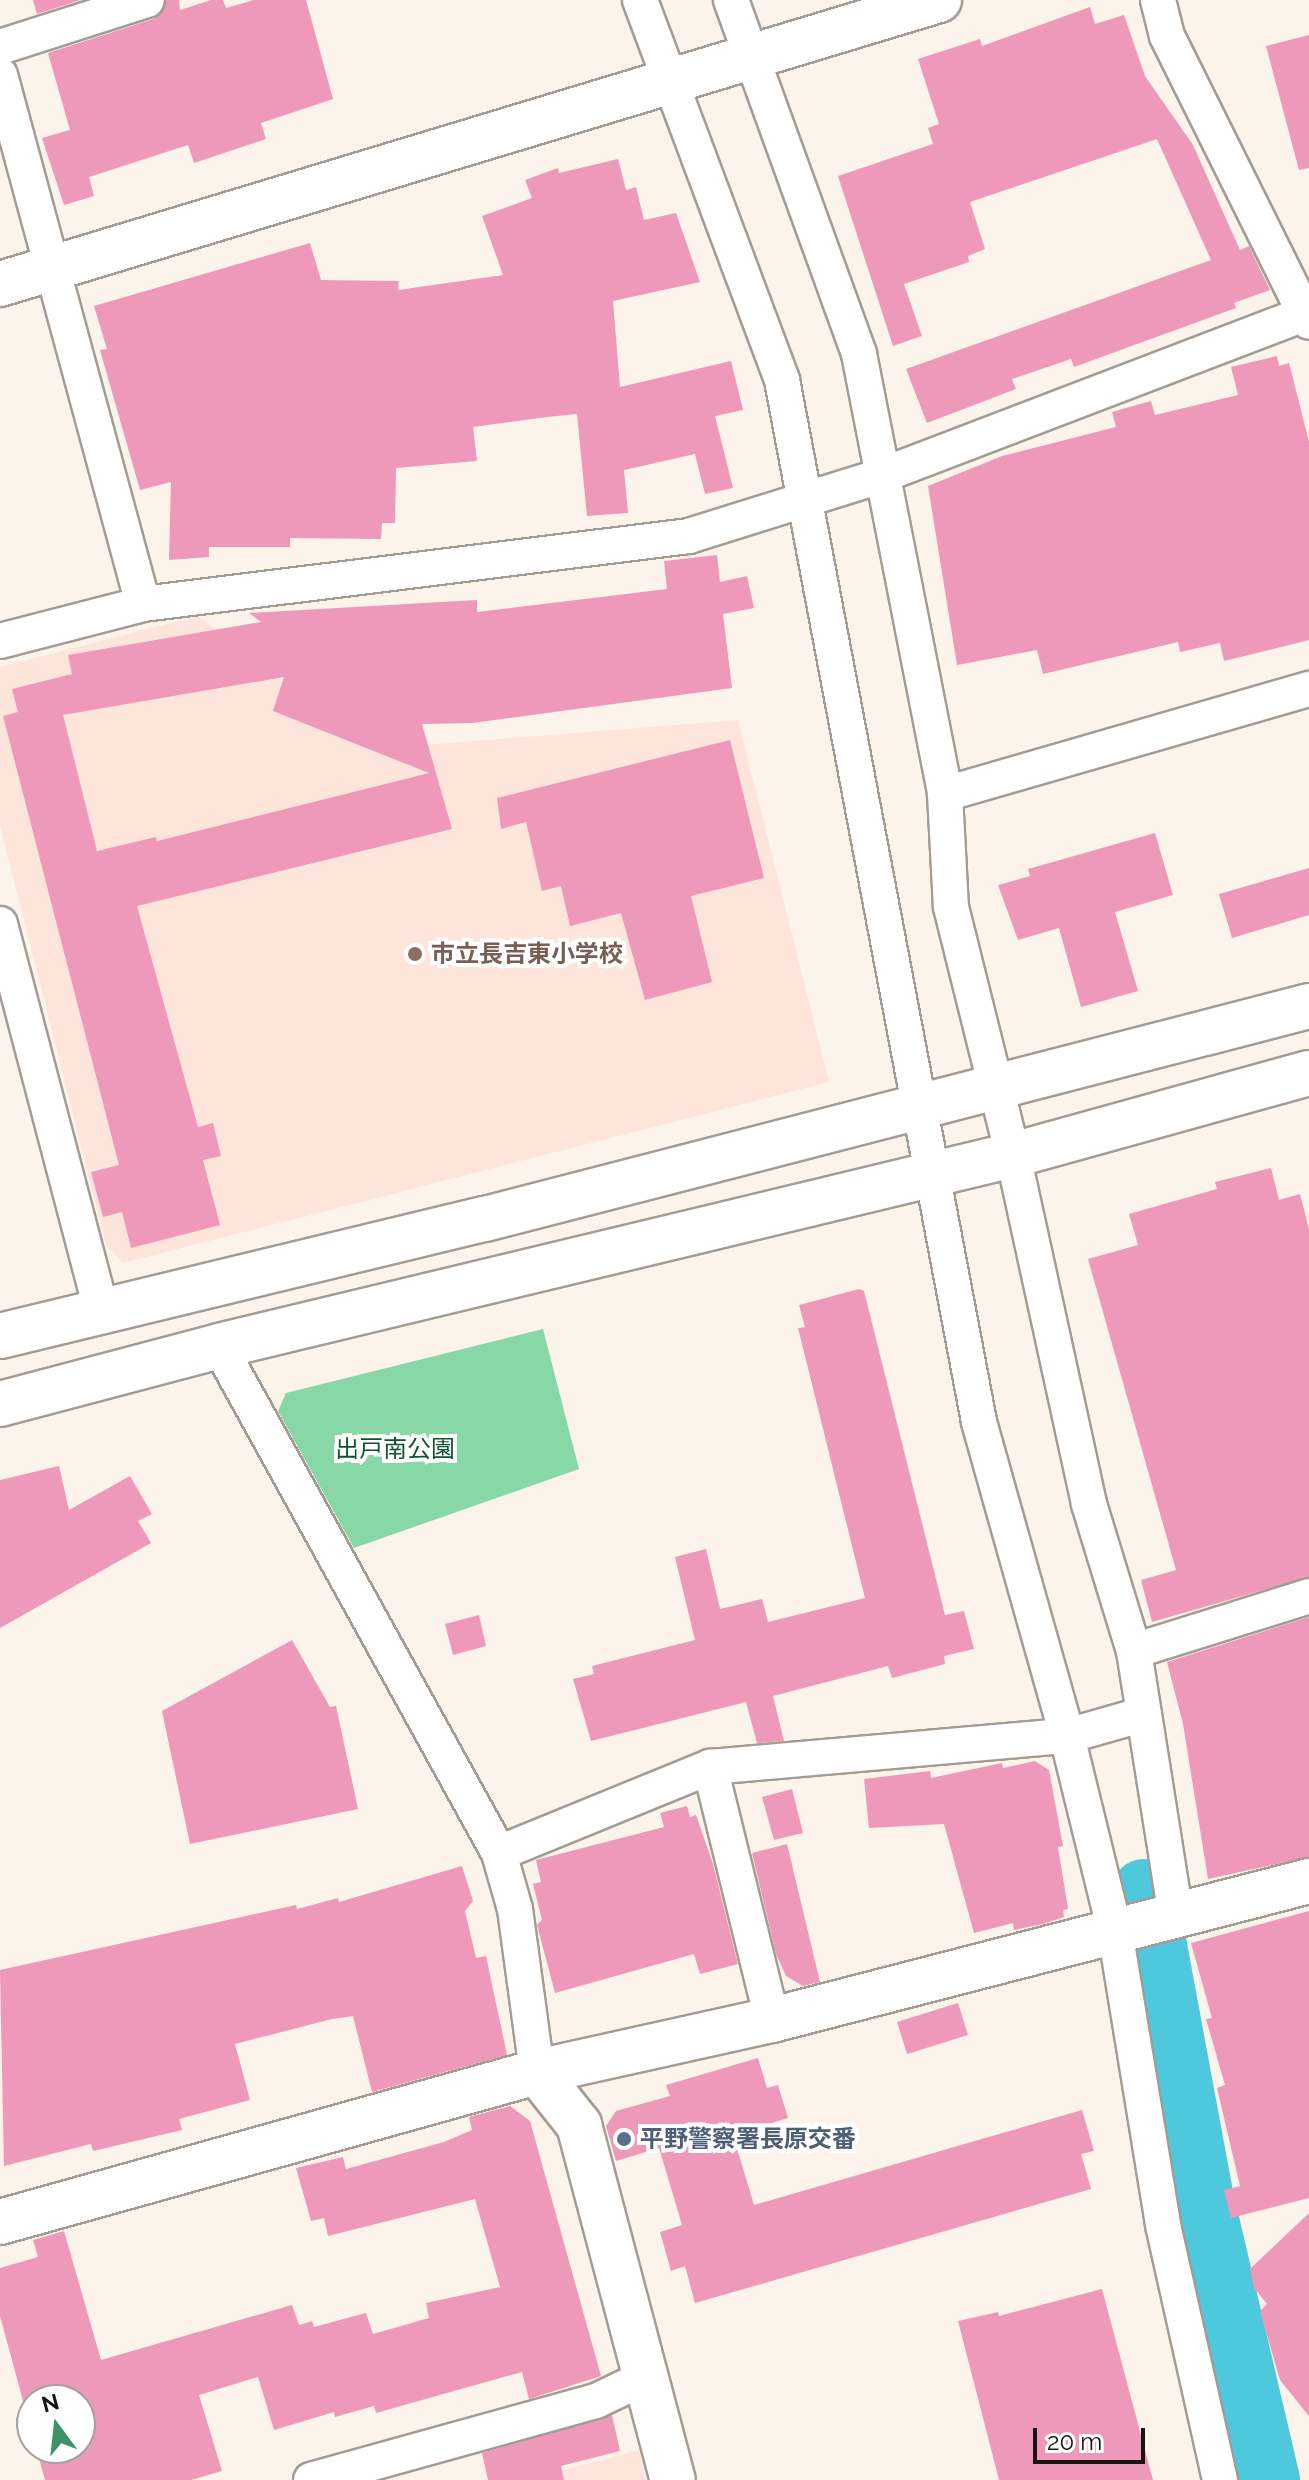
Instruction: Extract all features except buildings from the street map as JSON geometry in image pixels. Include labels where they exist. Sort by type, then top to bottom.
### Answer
[{"type":"street","points":[[640,0],[782,380],[928,1175],[979,1422],[1067,1736],[1115,1931],[1163,2225],[1220,2480]]},
{"type":"street","points":[[731,0],[859,354],[880,476],[945,794],[951,907],[1013,1155],[1089,1504],[1134,1651],[1176,1916]]},
{"type":"street","points":[[0,284],[669,78],[939,0]]},
{"type":"street","points":[[0,641],[143,604],[689,536],[880,476],[1308,316],[1167,36],[1158,0]]},
{"type":"street","points":[[0,47],[141,1]]},
{"type":"street","points":[[0,75],[143,604]]},
{"type":"street","points":[[945,794],[1309,689]]},
{"type":"street","points":[[0,924],[102,1312]]},
{"type":"street","points":[[0,1336],[997,1089],[1309,1006]]},
{"type":"street","points":[[0,1404],[219,1346],[1013,1155],[1309,1073]]},
{"type":"street","points":[[219,1346],[499,1853],[515,1909],[537,2072],[579,2125],[673,2480]]},
{"type":"street","points":[[1134,1651],[1309,1596]]},
{"type":"street","points":[[499,1853],[710,1767],[1067,1736],[1144,1714]]},
{"type":"street","points":[[710,1767],[772,2020]]},
{"type":"street","points":[[0,2222],[537,2072],[772,2020],[1309,1881]]},
{"type":"street","points":[[311,2480],[596,2401],[646,2377]]},
{"type":"shaded area","name":"市立長吉東小学校","points":[[198,616],[283,682],[411,746],[738,720],[829,1082],[123,1263],[106,1245],[0,825],[0,667]]},
{"type":"shaded area","points":[[639,2450],[646,2480],[525,2480]]},
{"type":"green space","name":"出戸南公園","points":[[543,1329],[579,1469],[354,1548],[278,1411],[286,1393]]},
{"type":"waterway","points":[[1144,1892],[1201,2199],[1267,2480]]},
{"type":"place","name":"市立長吉東小学校","points":[[415,954]]},
{"type":"place","name":"平野警察署長原交番","points":[[624,2139]]}]
